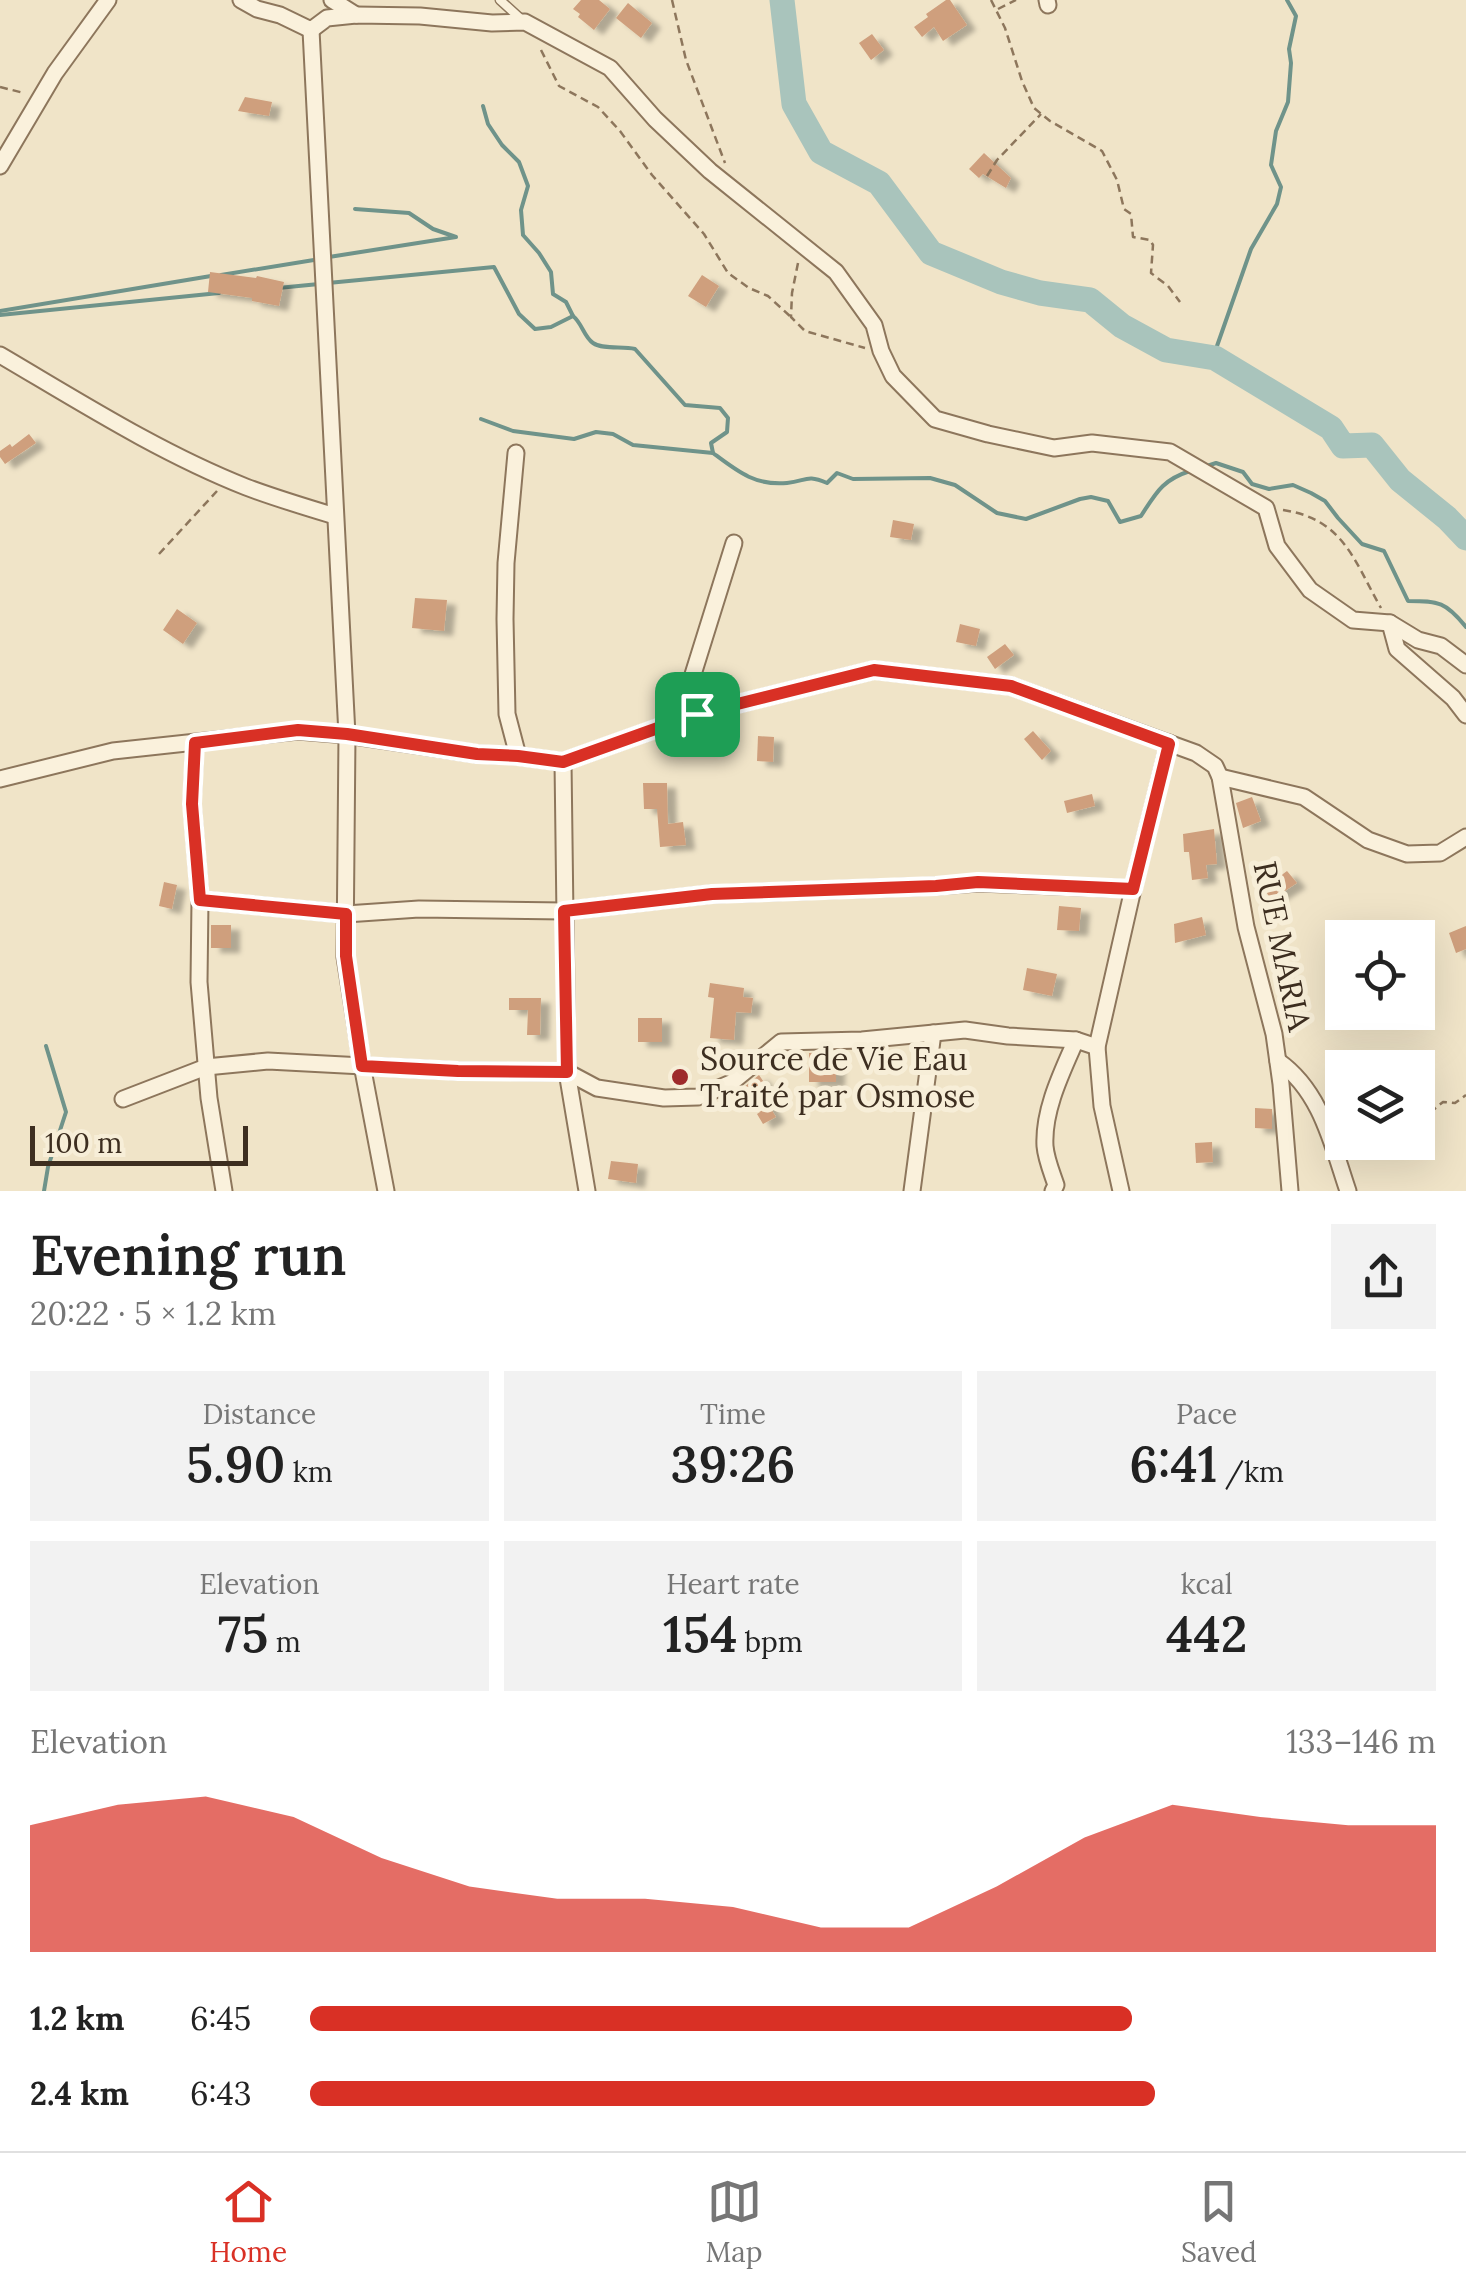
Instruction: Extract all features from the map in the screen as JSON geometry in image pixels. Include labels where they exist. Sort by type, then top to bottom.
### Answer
[{"type":"street","points":[[0,166],[55,73],[108,0]]},
{"type":"street","points":[[241,0],[311,30]]},
{"type":"street","points":[[332,0],[356,15]]},
{"type":"street","points":[[311,30],[327,18],[356,15],[525,22],[610,68],[654,119],[710,171],[836,272],[874,325],[893,376],[934,419],[1054,448],[1092,443],[1170,452],[1266,508],[1277,546],[1310,590],[1353,620],[1390,623],[1418,640],[1441,646],[1466,665]]},
{"type":"street","points":[[311,30],[347,734],[346,956],[386,1191]]},
{"type":"street","points":[[0,355],[111,420],[228,479],[335,516]]},
{"type":"street","points":[[516,454],[505,619],[506,714],[518,756]]},
{"type":"street","points":[[697,714],[690,684],[734,543]]},
{"type":"street","points":[[1390,623],[1397,649],[1466,715]]},
{"type":"street","points":[[0,779],[113,751],[298,730],[563,762],[697,714],[874,670],[1011,686],[1196,753],[1215,766],[1220,777],[1304,797],[1368,840],[1406,854],[1440,853],[1466,837]]},
{"type":"street","points":[[195,743],[192,804],[200,900],[199,982],[206,1068],[224,1191]]},
{"type":"street","points":[[1121,1191],[1102,1106],[1098,1048],[1169,744]]},
{"type":"street","points":[[563,762],[567,1072],[587,1191]]},
{"type":"street","name":"RUE MARIA","points":[[1220,777],[1246,927],[1274,1034],[1290,1191]]},
{"type":"street","points":[[200,900],[346,914],[419,909],[564,911],[712,894],[978,882],[1133,889]]},
{"type":"street","points":[[124,1098],[206,1068],[268,1061],[458,1071],[567,1072],[597,1088],[664,1098],[698,1097],[731,1083],[782,1042],[862,1040],[964,1030],[1076,1040],[1098,1048]]},
{"type":"street","points":[[912,1191],[932,1033]]},
{"type":"street","points":[[1053,1191],[1056,1185],[1045,1150],[1046,1129],[1058,1083],[1076,1040]]},
{"type":"street","points":[[1278,1061],[1310,1094],[1332,1140],[1348,1191]]},
{"type":"lane","points":[[500,0],[525,22]]},
{"type":"path","points":[[672,0],[686,60],[733,188]]},
{"type":"path","points":[[991,0],[1034,108],[1102,151],[1118,180],[1124,210],[1132,214],[1134,237],[1150,240],[1154,245],[1151,273],[1180,302]]},
{"type":"path","points":[[996,10],[1016,0]]},
{"type":"path","points":[[540,30],[541,54],[559,86],[598,107],[620,131],[652,175],[704,234],[728,273],[768,296],[805,330],[882,351]]},
{"type":"path","points":[[0,86],[40,98]]},
{"type":"path","points":[[987,176],[1041,114]]},
{"type":"path","points":[[791,317],[802,244]]},
{"type":"path","points":[[159,554],[228,479]]},
{"type":"path","points":[[1266,508],[1300,513],[1338,534],[1390,623]]},
{"type":"path","points":[[1435,1108],[1443,1102],[1455,1103],[1466,1096]]},
{"type":"building","points":[[581,0],[599,0],[610,9],[594,30],[573,9]]},
{"type":"building","points":[[950,0],[967,25],[943,41],[934,27],[922,37],[914,27]]},
{"type":"building","points":[[628,3],[652,23],[641,38],[616,18]]},
{"type":"building","points":[[872,34],[884,50],[871,60],[859,43]]},
{"type":"building","points":[[245,97],[272,102],[269,116],[238,111]]},
{"type":"building","points":[[984,153],[1011,178],[1006,188],[983,174],[979,178],[969,169]]},
{"type":"building","points":[[210,272],[284,282],[279,306],[208,292]]},
{"type":"building","points":[[702,275],[719,286],[706,307],[688,296]]},
{"type":"building","points":[[29,434],[36,443],[5,464],[0,451]]},
{"type":"building","points":[[893,520],[914,524],[911,540],[890,537]]},
{"type":"building","points":[[415,598],[447,600],[444,631],[412,628]]},
{"type":"building","points":[[177,609],[197,623],[183,644],[163,630]]},
{"type":"building","points":[[960,624],[980,629],[976,646],[956,642]]},
{"type":"building","points":[[1005,644],[1014,655],[995,669],[987,657]]},
{"type":"building","points":[[1033,731],[1051,751],[1042,760],[1024,739]]},
{"type":"building","points":[[758,736],[774,737],[773,762],[757,761]]},
{"type":"building","points":[[643,783],[667,783],[668,824],[683,822],[686,845],[660,847],[657,809],[644,809]]},
{"type":"building","points":[[1092,794],[1095,806],[1067,813],[1064,801]]},
{"type":"building","points":[[1252,797],[1261,821],[1243,828],[1236,803]]},
{"type":"building","points":[[1214,829],[1217,864],[1206,865],[1208,878],[1192,880],[1183,834]]},
{"type":"building","points":[[1287,871],[1297,883],[1271,900],[1264,888]]},
{"type":"building","points":[[164,882],[177,885],[172,909],[159,906]]},
{"type":"building","points":[[1059,906],[1081,908],[1079,931],[1057,930]]},
{"type":"building","points":[[1202,917],[1206,935],[1175,943],[1174,924]]},
{"type":"building","points":[[211,925],[231,925],[231,948],[211,948]]},
{"type":"building","points":[[1466,926],[1466,949],[1456,953],[1449,933]]},
{"type":"building","points":[[1027,968],[1057,974],[1052,996],[1023,990]]},
{"type":"building","points":[[710,983],[744,988],[743,997],[753,998],[751,1013],[736,1012],[734,1040],[710,1038],[714,998],[708,997]]},
{"type":"building","points":[[509,998],[541,998],[540,1035],[527,1035],[528,1010],[509,1010]]},
{"type":"building","points":[[638,1018],[662,1018],[662,1042],[638,1042]]},
{"type":"building","points":[[836,1052],[836,1082],[809,1082],[809,1053]]},
{"type":"building","points":[[759,1075],[772,1094],[765,1099],[776,1117],[763,1124],[757,1114],[760,1112],[743,1088]]},
{"type":"building","points":[[1255,1108],[1272,1109],[1272,1129],[1255,1128]]},
{"type":"building","points":[[1212,1142],[1213,1162],[1196,1163],[1195,1143]]},
{"type":"building","points":[[611,1161],[638,1164],[636,1183],[608,1179]]},
{"type":"waterway","points":[[782,0],[794,104],[821,152],[879,183],[931,253],[1001,282],[1040,293],[1090,300],[1122,326],[1166,350],[1215,358],[1331,428],[1343,446],[1372,445],[1400,480],[1466,538]]},
{"type":"waterway","points":[[1215,358],[1251,249],[1277,204],[1281,187],[1271,165],[1276,131],[1288,102],[1289,49],[1296,16],[1287,0]]},
{"type":"waterway","points":[[483,106],[488,124],[519,162],[528,186],[521,210],[523,235],[551,272],[553,294],[566,302],[573,316]]},
{"type":"waterway","points":[[329,257],[456,237],[433,229],[409,213],[355,209]]},
{"type":"waterway","points":[[221,275],[320,259]]},
{"type":"waterway","points":[[328,283],[494,267],[519,314],[535,329],[551,327],[573,316],[593,343],[635,349],[685,405],[720,408],[728,418],[727,432],[711,443],[713,453],[739,471],[765,482],[810,479],[827,483],[837,473],[853,479],[930,478],[955,485],[997,513],[1026,519],[1091,497],[1108,501],[1120,522],[1141,516],[1166,483],[1190,471]]},
{"type":"waterway","points":[[0,311],[211,276]]},
{"type":"waterway","points":[[278,288],[319,284]]},
{"type":"waterway","points":[[0,315],[219,293]]},
{"type":"waterway","points":[[481,419],[513,431],[574,439],[596,432],[613,434],[633,445],[713,453]]},
{"type":"waterway","points":[[1204,467],[1216,463],[1243,472],[1252,484],[1269,489],[1293,485],[1325,501],[1362,544],[1384,551],[1408,601],[1441,605],[1466,627]]},
{"type":"waterway","points":[[44,1191],[66,1112],[46,1046]]},
{"type":"place","name":"Source de Vie Eau Traité par Osmose","points":[[680,1077]]},
{"type":"route","points":[[874,670],[1011,686],[1169,744],[1133,889],[978,882],[712,894],[564,911],[567,1072],[362,1066],[346,956],[346,914],[200,900],[192,804],[195,743],[298,730],[563,762],[697,714],[874,670]]}]
